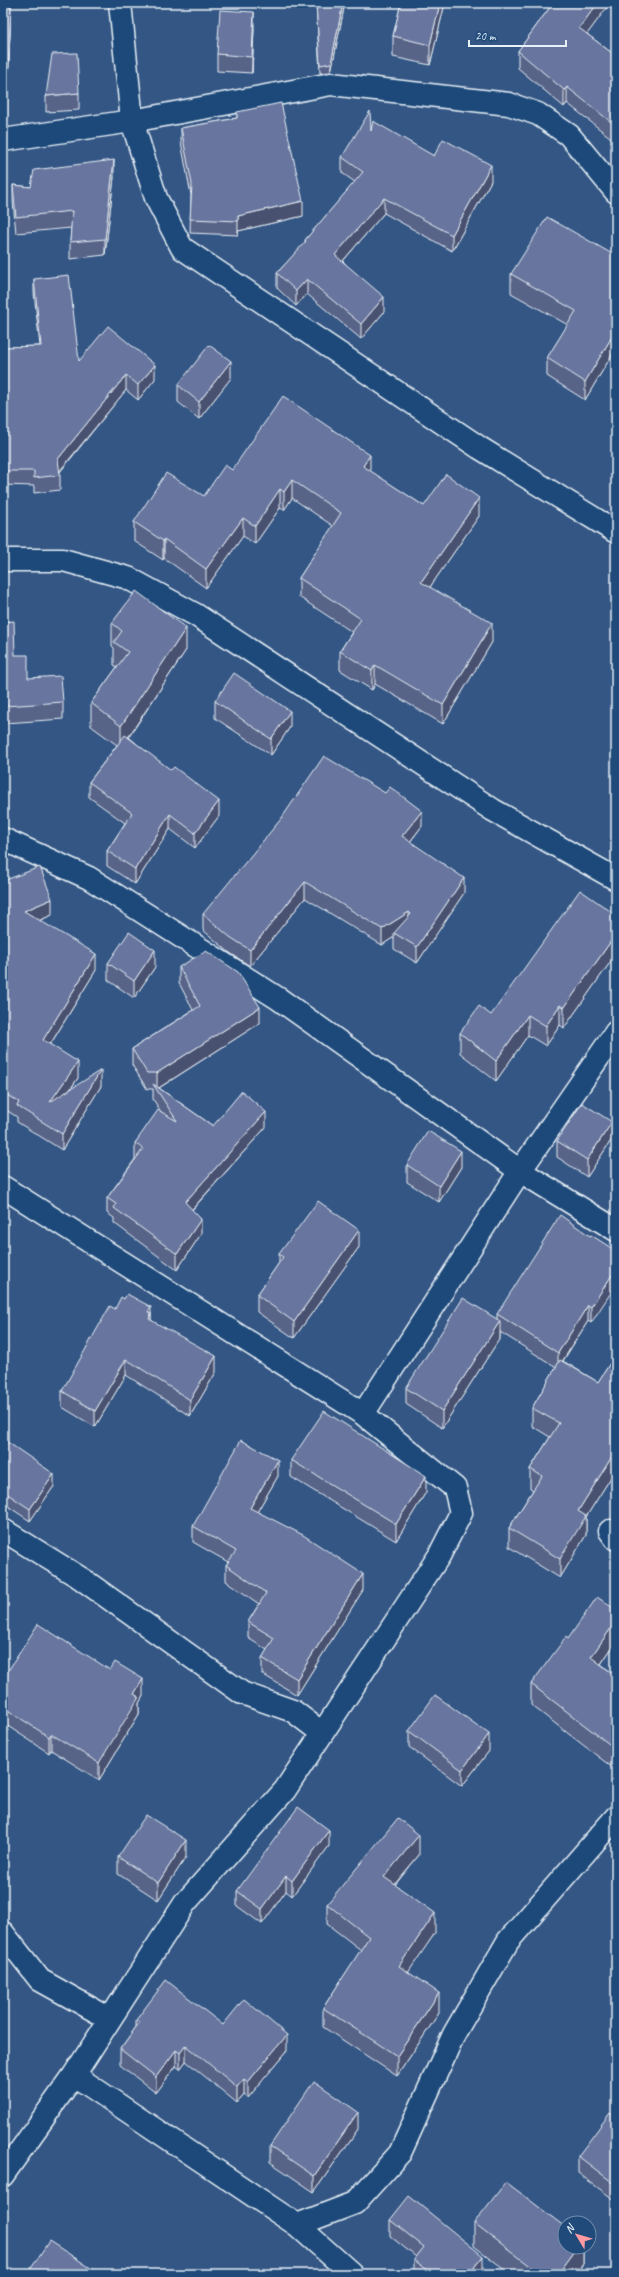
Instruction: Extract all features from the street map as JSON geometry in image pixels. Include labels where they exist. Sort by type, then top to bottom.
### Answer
[{"type":"street","points":[[120,3],[132,121],[156,198],[182,248],[480,448],[616,532]]},
{"type":"street","points":[[3,140],[132,121],[331,84],[509,104],[538,114],[569,135],[616,192]]},
{"type":"street","points":[[3,560],[63,560],[128,578],[196,615],[493,810],[616,879]]},
{"type":"street","points":[[3,839],[89,878],[279,999],[520,1171],[616,1230]]},
{"type":"street","points":[[363,1414],[520,1171],[616,1032]]},
{"type":"street","points":[[3,1187],[363,1414],[455,1488],[461,1513],[439,1556],[285,1790],[185,1903],[74,2075],[3,2175]]},
{"type":"street","points":[[3,1530],[82,1579],[242,1693],[293,1711],[322,1733]]},
{"type":"street","points":[[297,2225],[355,2203],[400,2153],[454,2034],[508,1941],[616,1817]]},
{"type":"street","points":[[3,1933],[40,1980],[110,2019]]},
{"type":"street","points":[[74,2075],[297,2225],[352,2274]]},
{"type":"building","points":[[3,3],[11,3],[7,99],[3,99]]},
{"type":"building","points":[[316,3],[343,3],[331,63],[320,65]]},
{"type":"building","points":[[401,3],[440,3],[430,45],[393,36]]},
{"type":"building","points":[[553,3],[598,3],[579,28],[616,56],[616,126],[567,87],[564,90],[518,51]]},
{"type":"building","points":[[220,10],[254,12],[252,57],[217,54]]},
{"type":"building","points":[[77,53],[79,93],[46,96],[52,54]]},
{"type":"building","points":[[281,103],[303,201],[238,216],[238,221],[190,219],[192,184],[181,128],[237,118],[237,112]]},
{"type":"building","points":[[370,111],[371,131],[373,121],[434,156],[443,139],[491,165],[452,235],[384,198],[335,255],[384,297],[361,324],[307,279],[296,291],[277,273],[306,241],[305,240],[363,172],[342,157]]},
{"type":"building","points":[[114,160],[105,239],[70,242],[72,211],[16,217],[13,185],[31,187],[34,170]]},
{"type":"building","points":[[547,217],[616,256],[616,330],[585,382],[547,358],[576,311],[511,274]]},
{"type":"building","points":[[69,275],[79,361],[108,326],[155,365],[138,385],[126,375],[58,459],[60,475],[34,478],[34,471],[3,471],[3,347],[41,346],[34,279]]},
{"type":"building","points":[[209,345],[231,361],[199,402],[178,385]]},
{"type":"building","points":[[283,396],[370,455],[363,466],[424,506],[446,474],[479,498],[421,582],[492,623],[443,705],[375,665],[372,671],[340,651],[361,619],[299,578],[341,513],[292,480],[284,492],[280,489],[255,526],[243,518],[206,569],[164,539],[163,541],[134,522],[166,473],[204,496],[225,465],[232,470]]},
{"type":"building","points":[[136,591],[186,628],[121,726],[91,703],[128,652],[114,642],[122,631],[112,623]]},
{"type":"building","points":[[3,602],[4,622],[14,621],[15,655],[28,655],[28,678],[61,676],[63,702],[5,706],[3,682]]},
{"type":"building","points":[[234,673],[290,711],[271,739],[215,701]]},
{"type":"building","points":[[125,735],[171,770],[174,767],[219,801],[195,833],[170,814],[135,869],[107,851],[132,813],[89,782]]},
{"type":"building","points":[[324,756],[385,793],[390,787],[422,811],[402,836],[464,878],[417,947],[394,933],[411,914],[409,912],[382,929],[305,882],[250,950],[230,937],[203,914],[281,819]]},
{"type":"building","points":[[40,867],[52,899],[24,911],[96,954],[43,1040],[78,1062],[50,1102],[101,1070],[62,1134],[17,1106],[19,1102],[3,1093],[3,881]]},
{"type":"building","points":[[580,890],[616,915],[616,934],[564,1008],[560,1005],[546,1026],[528,1015],[496,1061],[460,1033],[479,1006],[491,1015]]},
{"type":"building","points":[[129,932],[155,950],[134,981],[108,963]]},
{"type":"building","points":[[206,951],[238,972],[260,1007],[157,1073],[147,1073],[132,1049],[200,1006],[179,967]]},
{"type":"building","points":[[153,1084],[213,1126],[242,1091],[266,1112],[185,1202],[201,1219],[177,1254],[114,1208],[116,1204],[107,1198],[143,1149],[135,1143],[158,1110],[177,1121]]},
{"type":"building","points":[[582,1103],[612,1122],[587,1160],[557,1141]]},
{"type":"building","points":[[428,1131],[461,1151],[439,1186],[407,1165]]},
{"type":"building","points":[[318,1201],[359,1230],[294,1322],[257,1295],[283,1257],[279,1254]]},
{"type":"building","points":[[560,1215],[590,1236],[591,1235],[616,1251],[616,1269],[591,1307],[588,1305],[558,1353],[497,1314]]},
{"type":"building","points":[[127,1294],[151,1307],[148,1312],[151,1314],[149,1319],[216,1356],[190,1400],[126,1359],[95,1411],[62,1391],[110,1306],[115,1309],[121,1297],[124,1299]]},
{"type":"building","points":[[463,1298],[500,1321],[442,1411],[406,1388]]},
{"type":"building","points":[[616,1354],[616,1457],[613,1455],[578,1511],[586,1516],[560,1559],[509,1528],[542,1476],[530,1469],[559,1423],[532,1408],[560,1360],[598,1382]]},
{"type":"building","points":[[324,1411],[426,1476],[396,1524],[291,1460]]},
{"type":"building","points":[[3,1439],[54,1474],[30,1509],[3,1491]]},
{"type":"building","points":[[241,1440],[278,1460],[250,1508],[303,1535],[363,1574],[297,1679],[262,1658],[274,1638],[248,1622],[266,1593],[226,1565],[236,1551],[193,1526]]},
{"type":"building","points":[[597,1597],[616,1610],[616,1621],[591,1657],[616,1676],[616,1744],[613,1747],[531,1684],[566,1637],[568,1639]]},
{"type":"building","points":[[38,1624],[110,1670],[115,1662],[143,1679],[134,1694],[139,1697],[99,1763],[51,1734],[49,1737],[3,1707],[3,1673],[6,1674]]},
{"type":"building","points":[[435,1695],[489,1734],[462,1770],[409,1731]]},
{"type":"building","points":[[298,1807],[329,1830],[292,1881],[286,1876],[262,1909],[237,1891]]},
{"type":"building","points":[[146,1815],[186,1840],[158,1883],[118,1857]]},
{"type":"building","points":[[398,1818],[419,1835],[384,1877],[435,1913],[399,1966],[439,1993],[397,2056],[323,2008],[369,1937],[327,1904]]},
{"type":"building","points":[[166,1980],[223,2025],[244,1999],[287,2035],[248,2082],[244,2079],[237,2087],[186,2045],[180,2053],[176,2050],[156,2077],[120,2049],[139,2023],[136,2020]]},
{"type":"building","points":[[314,2081],[358,2112],[314,2176],[270,2146]]},
{"type":"building","points":[[610,2113],[616,2117],[616,2185],[578,2156]]},
{"type":"building","points":[[506,2182],[557,2221],[557,2255],[572,2255],[558,2274],[541,2274],[474,2223]]},
{"type":"building","points":[[409,2196],[483,2256],[469,2274],[433,2274],[414,2260],[424,2247],[390,2220]]},
{"type":"building","points":[[49,2241],[100,2274],[29,2274],[28,2273]]}]
